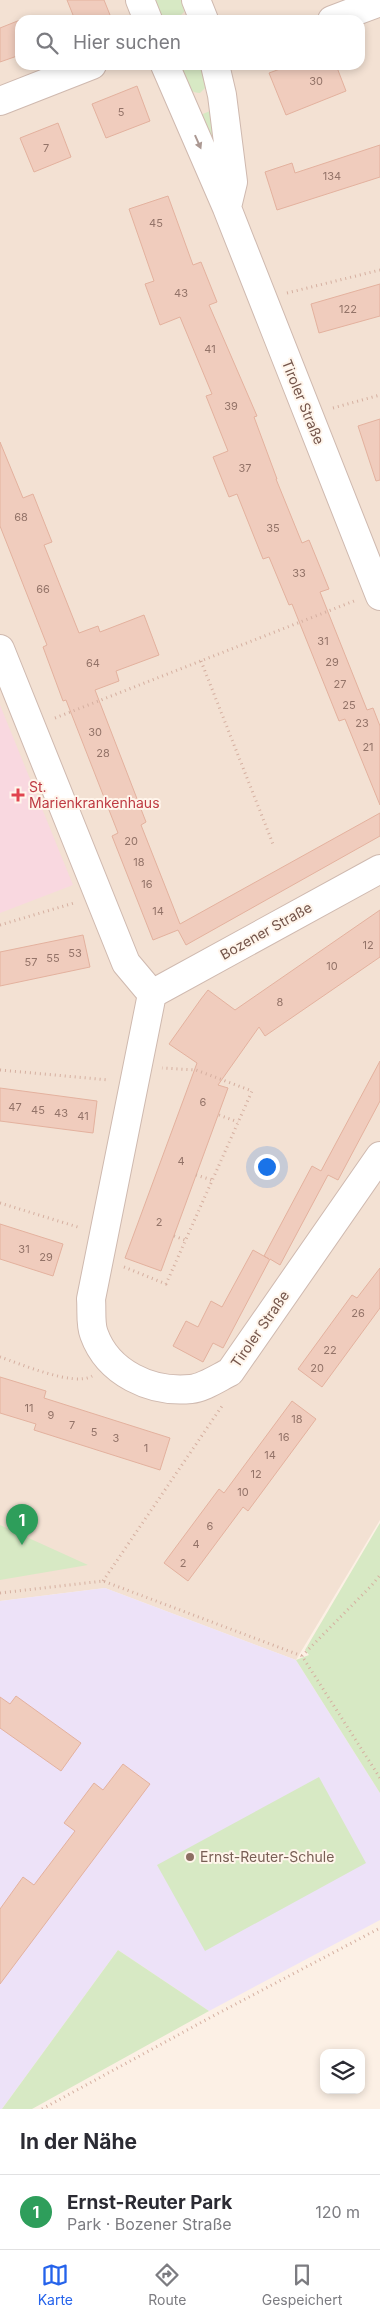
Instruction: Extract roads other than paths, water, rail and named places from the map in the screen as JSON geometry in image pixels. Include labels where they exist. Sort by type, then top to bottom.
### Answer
[{"type":"street","points":[[140,0],[146,15]]},
{"type":"street","points":[[196,0],[202,15]]},
{"type":"street","points":[[345,15],[380,2]]},
{"type":"street","points":[[0,101],[79,70]]},
{"type":"street","name":"Tiroler Straße","points":[[168,70],[227,208],[379,594]]},
{"type":"street","points":[[216,70],[222,95],[233,182],[227,208]]},
{"type":"street","points":[[184,109],[222,95]]},
{"type":"street","points":[[0,649],[126,963],[152,994]]},
{"type":"street","name":"Bozener Straße","points":[[152,994],[380,869]]},
{"type":"street","name":"Tiroler Straße","points":[[152,994],[100,1246],[91,1299],[94,1334],[111,1364],[134,1379],[159,1389],[193,1389],[230,1372],[380,1156]]},
{"type":"place","name":"St. Marienkrankenhaus","points":[[18,795]]},
{"type":"place","name":"Ernst-Reuter Park","points":[[22,1545]]},
{"type":"place","name":"Ernst-Reuter-Schule","points":[[190,1857]]}]
